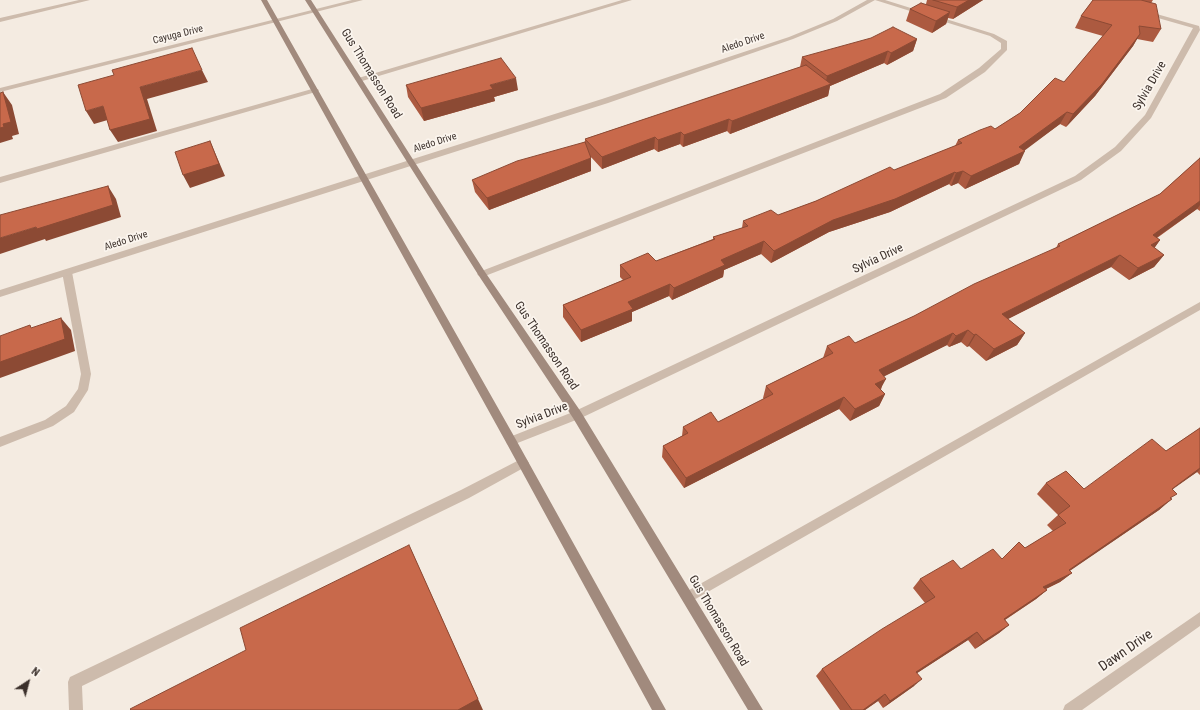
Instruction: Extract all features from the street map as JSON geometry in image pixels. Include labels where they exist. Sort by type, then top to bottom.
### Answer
[{"type":"main road","points":[[264,0],[523,463],[659,710]]},
{"type":"main road","name":"Gus Thomasson Road","points":[[308,0],[482,274],[578,415],[756,710]]},
{"type":"street","points":[[0,20],[87,0]]},
{"type":"street","name":"Cayuga Drive","points":[[0,90],[360,0]]},
{"type":"street","points":[[359,79],[629,0]]},
{"type":"street","name":"Aledo Drive","points":[[0,294],[605,101],[791,38],[836,20],[872,0]]},
{"type":"street","points":[[482,274],[943,96],[982,70],[1004,50],[1005,42],[992,35],[878,0]]},
{"type":"street","points":[[1138,11],[1198,28]]},
{"type":"street","name":"Sylvia Drive","points":[[510,441],[578,415],[1078,178],[1118,149],[1148,116],[1198,28]]},
{"type":"street","points":[[0,180],[315,91]]},
{"type":"street","points":[[0,442],[49,424],[70,409],[83,390],[86,374],[67,272]]},
{"type":"street","points":[[688,597],[1200,306]]},
{"type":"street","points":[[76,710],[75,682],[465,494],[523,463]]},
{"type":"street","name":"Dawn Drive","points":[[1070,710],[1200,618]]},
{"type":"building","points":[[933,0],[969,0],[957,7]]},
{"type":"building","points":[[1093,0],[1141,0],[1156,4],[1161,29],[1139,26],[1140,34],[1102,84],[1073,114],[1067,112],[1019,147],[1025,151],[971,176],[963,171],[955,172],[895,199],[833,220],[774,251],[764,241],[721,260],[725,265],[674,288],[670,284],[628,302],[633,309],[581,330],[563,305],[631,277],[620,265],[648,253],[656,261],[715,239],[713,237],[748,226],[743,221],[771,210],[778,215],[816,201],[890,167],[894,170],[962,143],[958,140],[980,130],[991,126],[995,129],[1020,113],[1055,78],[1064,82],[1112,25],[1081,16]]},
{"type":"building","points":[[921,3],[950,12],[936,21],[910,9]]},
{"type":"building","points":[[893,27],[917,39],[891,53],[888,51],[827,76],[802,57],[871,38]]},
{"type":"building","points":[[192,48],[202,70],[140,87],[150,119],[110,130],[103,106],[86,111],[78,85],[114,75],[112,70]]},
{"type":"building","points":[[501,58],[516,78],[490,85],[493,89],[421,108],[406,85]]},
{"type":"building","points":[[806,65],[831,84],[732,121],[729,119],[684,135],[681,132],[658,140],[655,137],[602,157],[585,139]]},
{"type":"building","points":[[3,92],[11,122],[3,124],[4,127],[0,128],[0,93]]},
{"type":"building","points":[[210,141],[219,164],[183,175],[175,152]]},
{"type":"building","points":[[585,142],[591,158],[487,198],[472,180],[517,161]]},
{"type":"building","points":[[1200,158],[1200,201],[1153,235],[1160,240],[1151,245],[1164,255],[1138,268],[1120,255],[1002,314],[1025,333],[994,349],[976,334],[974,335],[968,330],[956,336],[953,333],[879,370],[886,379],[875,384],[885,394],[855,409],[844,397],[686,478],[663,446],[688,433],[683,427],[711,412],[718,422],[773,394],[766,386],[833,353],[827,346],[849,336],[855,343],[914,316],[974,284],[1060,246],[1058,244],[1160,194]]},
{"type":"building","points":[[108,186],[113,205],[37,229],[36,227],[0,238],[0,215]]},
{"type":"building","points":[[61,318],[65,339],[0,362],[0,336],[30,325],[31,328]]},
{"type":"building","points":[[1200,428],[1200,468],[1172,489],[1177,494],[1170,498],[1172,499],[1069,570],[1072,573],[1043,587],[1047,590],[1004,619],[1009,625],[984,641],[977,632],[916,672],[922,679],[890,701],[885,694],[863,710],[852,710],[822,669],[882,629],[935,597],[920,579],[953,560],[961,569],[993,549],[1002,559],[1019,542],[1025,548],[1066,523],[1058,515],[1070,506],[1046,483],[1066,471],[1084,489],[1152,439],[1166,451]]},
{"type":"building","points":[[409,545],[478,699],[458,710],[130,709],[246,650],[240,628]]}]
